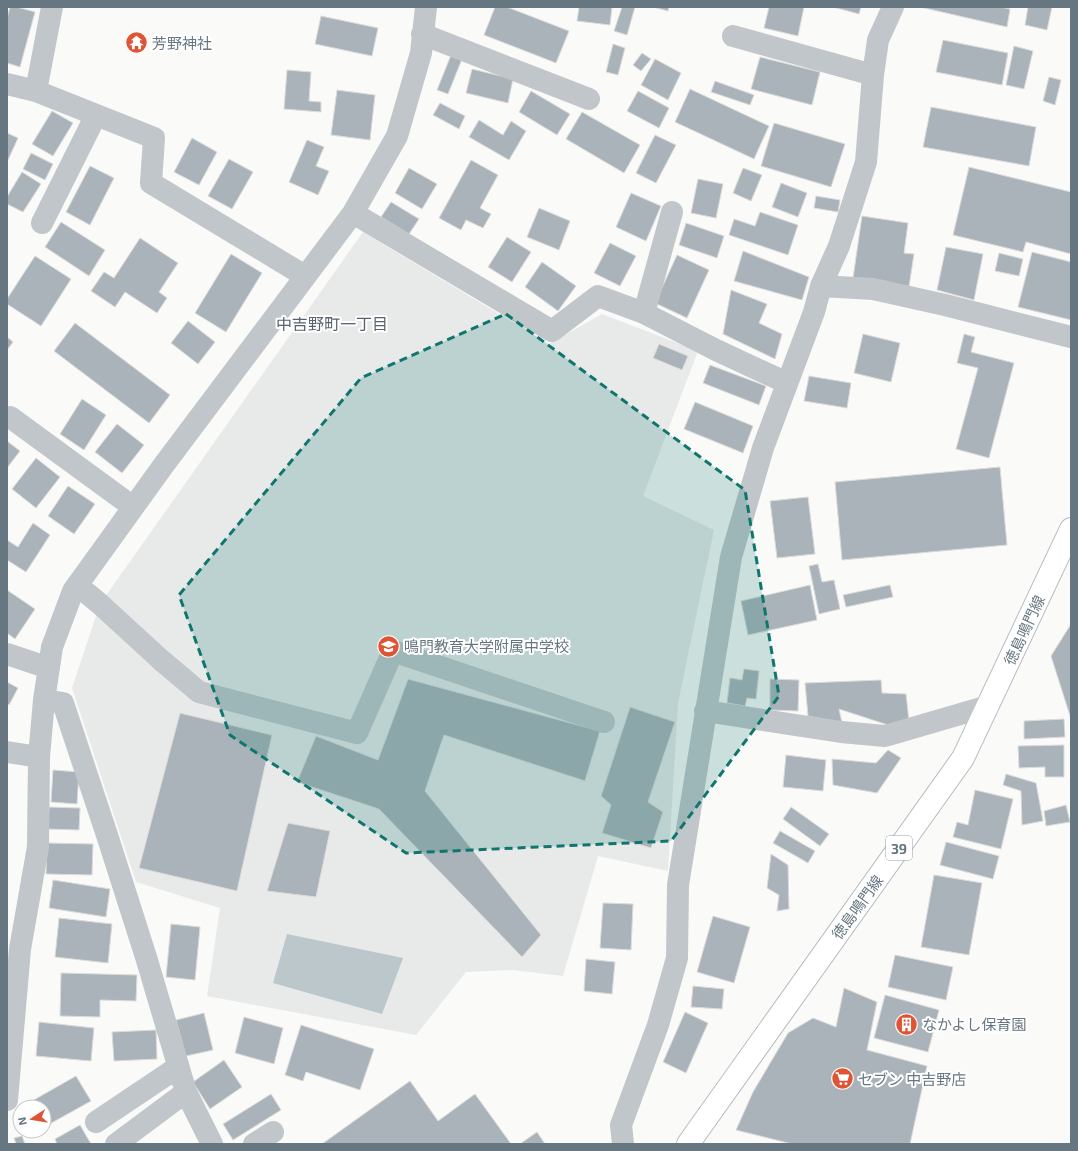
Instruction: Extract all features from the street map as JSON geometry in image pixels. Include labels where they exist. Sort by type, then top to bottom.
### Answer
[{"type":"main road","name":"徳島鳴門線","points":[[688,1144],[963,758],[1071,529]]},
{"type":"street","points":[[36,91],[52,7]]},
{"type":"street","points":[[7,1100],[20,949],[38,847],[38,758],[44,700],[52,647],[73,591],[133,506],[353,213],[398,136],[421,53],[426,7]]},
{"type":"street","points":[[623,1144],[621,1125],[658,1024],[677,958],[678,884],[730,557],[763,448],[814,312],[821,286],[839,246],[866,162],[873,75],[878,40],[893,7]]},
{"type":"street","points":[[422,34],[588,99]]},
{"type":"street","points":[[733,36],[873,75]]},
{"type":"street","points":[[7,84],[36,91],[154,138],[151,183],[305,276]]},
{"type":"street","points":[[42,223],[96,115]]},
{"type":"street","points":[[644,313],[672,212]]},
{"type":"street","points":[[353,213],[552,331],[598,296],[644,313],[716,350],[787,383]]},
{"type":"street","points":[[821,286],[873,289],[945,305],[1071,337]]},
{"type":"street","points":[[10,417],[133,506]]},
{"type":"street","points":[[77,585],[199,692],[357,733],[393,651],[604,722]]},
{"type":"street","points":[[7,654],[49,668]]},
{"type":"street","points":[[44,700],[63,703],[146,957],[186,1092],[212,1144]]},
{"type":"street","points":[[705,711],[841,732],[885,736],[988,706]]},
{"type":"street","points":[[7,752],[38,758]]},
{"type":"street","points":[[96,1122],[178,1067]]},
{"type":"street","points":[[116,1144],[186,1092]]},
{"type":"street","points":[[254,1144],[273,1132]]},
{"type":"highlighted area","points":[[506,314],[745,490],[779,696],[671,841],[406,853],[230,735],[179,595],[361,378]]},
{"type":"shaded area","name":"鳴門教育大学附属中学校","points":[[363,232],[549,344],[602,314],[698,351],[643,496],[714,530],[678,703],[668,871],[598,856],[563,976],[512,970],[466,972],[416,1035],[207,996],[220,908],[136,882],[72,688],[100,604]]},
{"type":"shaded area","points":[[287,934],[403,958],[382,1014],[273,983]]},
{"type":"building","points":[[10,7],[17,7],[35,12],[20,67],[7,63],[7,18]]},
{"type":"building","points":[[495,7],[507,7],[569,31],[556,63],[484,35]]},
{"type":"building","points":[[579,7],[612,7],[610,25],[577,21]]},
{"type":"building","points":[[622,7],[635,7],[627,35],[614,31]]},
{"type":"building","points":[[653,7],[669,7],[668,11]]},
{"type":"building","points":[[769,7],[804,7],[798,36],[764,28]]},
{"type":"building","points":[[833,7],[861,7],[859,14]]},
{"type":"building","points":[[920,7],[1001,7],[1010,9],[1007,27]]},
{"type":"building","points":[[1028,7],[1052,7],[1047,30],[1025,25]]},
{"type":"building","points":[[321,16],[378,28],[372,56],[315,44]]},
{"type":"building","points":[[943,40],[1008,53],[1002,85],[936,72]]},
{"type":"building","points":[[613,44],[625,48],[618,75],[606,72]]},
{"type":"building","points":[[1014,46],[1033,51],[1024,89],[1006,85]]},
{"type":"building","points":[[642,53],[651,59],[641,71],[633,65]]},
{"type":"building","points":[[451,55],[462,59],[448,94],[437,90]]},
{"type":"building","points":[[760,57],[820,72],[812,105],[751,89]]},
{"type":"building","points":[[655,59],[681,73],[668,100],[641,85]]},
{"type":"building","points":[[472,69],[513,79],[508,103],[466,93]]},
{"type":"building","points":[[287,70],[311,72],[309,101],[321,102],[321,112],[284,109]]},
{"type":"building","points":[[1049,77],[1061,80],[1055,105],[1043,101]]},
{"type":"building","points":[[715,81],[754,95],[750,105],[711,92]]},
{"type":"building","points":[[690,89],[769,126],[754,159],[675,122]]},
{"type":"building","points":[[337,90],[375,95],[370,140],[331,135]]},
{"type":"building","points":[[531,91],[570,114],[557,135],[519,112]]},
{"type":"building","points":[[638,91],[669,108],[659,128],[627,111]]},
{"type":"building","points":[[440,103],[465,116],[459,129],[433,115]]},
{"type":"building","points":[[931,107],[1036,127],[1029,166],[923,147]]},
{"type":"building","points":[[52,111],[73,123],[53,156],[32,144]]},
{"type":"building","points":[[582,112],[640,145],[624,173],[566,139]]},
{"type":"building","points":[[479,120],[503,135],[511,121],[526,131],[509,160],[469,137]]},
{"type":"building","points":[[774,123],[845,144],[831,187],[761,166]]},
{"type":"building","points":[[7,133],[18,138],[8,160],[7,159]]},
{"type":"building","points":[[655,135],[676,145],[656,183],[636,173]]},
{"type":"building","points":[[192,138],[217,152],[199,185],[174,172]]},
{"type":"building","points":[[307,140],[324,147],[316,166],[329,171],[318,195],[289,182]]},
{"type":"building","points":[[31,153],[53,164],[45,180],[23,169]]},
{"type":"building","points":[[229,159],[253,172],[232,209],[208,196]]},
{"type":"building","points":[[471,160],[498,175],[480,208],[491,214],[483,228],[466,220],[461,230],[439,218]]},
{"type":"building","points":[[90,166],[114,178],[90,225],[66,212]]},
{"type":"building","points":[[969,167],[1071,192],[1071,254],[1026,242],[1023,252],[953,235]]},
{"type":"building","points":[[409,168],[437,184],[422,209],[395,193]]},
{"type":"building","points":[[743,168],[762,175],[751,201],[733,193]]},
{"type":"building","points":[[22,172],[41,184],[23,212],[7,204],[7,197]]},
{"type":"building","points":[[698,179],[723,184],[716,218],[691,213]]},
{"type":"building","points":[[781,183],[807,193],[798,217],[772,207]]},
{"type":"building","points":[[631,193],[661,206],[646,241],[616,227]]},
{"type":"building","points":[[816,196],[840,200],[838,212],[814,208]]},
{"type":"building","points":[[391,202],[419,219],[409,234],[381,217]]},
{"type":"building","points":[[539,208],[570,221],[559,250],[527,237]]},
{"type":"building","points":[[760,212],[798,225],[788,255],[729,235],[734,219],[755,226]]},
{"type":"building","points":[[862,216],[908,223],[904,253],[914,254],[909,287],[853,278]]},
{"type":"building","points":[[61,222],[105,250],[89,276],[45,247]]},
{"type":"building","points":[[686,223],[724,236],[717,258],[679,245]]},
{"type":"building","points":[[507,237],[531,252],[512,282],[488,267]]},
{"type":"building","points":[[140,238],[178,263],[159,292],[167,298],[157,313],[125,292],[115,307],[91,291],[104,272],[114,278]]},
{"type":"building","points":[[610,243],[636,256],[620,286],[594,273]]},
{"type":"building","points":[[946,247],[983,254],[974,300],[937,290]]},
{"type":"building","points":[[743,251],[809,277],[802,300],[734,281]]},
{"type":"building","points":[[1032,252],[1071,262],[1071,320],[1018,307]]},
{"type":"building","points":[[999,253],[1023,259],[1019,276],[995,271]]},
{"type":"building","points":[[231,254],[262,273],[226,332],[195,313]]},
{"type":"building","points":[[677,255],[709,270],[687,318],[655,303]]},
{"type":"building","points":[[35,256],[71,279],[41,326],[7,304],[7,299]]},
{"type":"building","points":[[542,262],[576,286],[558,311],[525,287]]},
{"type":"building","points":[[731,290],[767,304],[759,323],[782,334],[775,359],[723,334]]},
{"type":"building","points":[[188,321],[215,342],[198,364],[171,343]]},
{"type":"building","points":[[75,323],[170,395],[149,423],[54,351]]},
{"type":"building","points":[[863,334],[900,343],[891,382],[854,373]]},
{"type":"building","points":[[964,334],[975,337],[971,352],[1014,363],[989,458],[956,449],[978,368],[957,363]]},
{"type":"building","points":[[7,337],[13,342],[7,350]]},
{"type":"building","points":[[659,344],[688,356],[682,370],[653,358]]},
{"type":"building","points":[[710,365],[766,386],[759,405],[703,383]]},
{"type":"building","points":[[809,376],[851,383],[847,408],[804,401]]},
{"type":"building","points":[[82,399],[106,415],[84,450],[60,434]]},
{"type":"building","points":[[695,402],[753,426],[743,453],[684,429]]},
{"type":"building","points":[[117,424],[144,445],[122,473],[95,452]]},
{"type":"building","points":[[7,441],[20,451],[7,468]]},
{"type":"building","points":[[36,458],[60,477],[36,508],[12,489]]},
{"type":"building","points":[[1000,467],[1007,545],[842,560],[835,482]]},
{"type":"building","points":[[68,486],[95,504],[74,534],[48,516]]},
{"type":"building","points":[[808,497],[815,554],[777,558],[770,501]]},
{"type":"building","points":[[33,523],[50,535],[26,572],[7,560],[7,540],[18,547]]},
{"type":"building","points":[[818,564],[822,582],[834,580],[840,609],[819,614],[809,566]]},
{"type":"building","points":[[810,585],[817,620],[748,635],[741,601]]},
{"type":"building","points":[[890,585],[893,597],[846,607],[843,595]]},
{"type":"building","points":[[7,590],[35,609],[15,639],[7,633]]},
{"type":"building","points":[[1071,624],[1071,719],[1051,656]]},
{"type":"building","points":[[744,669],[759,671],[756,699],[747,698],[745,706],[727,703],[730,678],[742,680]]},
{"type":"building","points":[[408,679],[600,731],[585,781],[444,735],[425,791],[541,935],[522,957],[379,809],[297,782],[316,736],[378,760]]},
{"type":"building","points":[[770,679],[799,680],[798,711],[770,710]]},
{"type":"building","points":[[881,680],[882,693],[906,694],[909,721],[888,725],[839,709],[842,723],[808,716],[805,683]]},
{"type":"building","points":[[7,682],[18,688],[9,705],[7,703]]},
{"type":"building","points":[[630,707],[675,722],[648,802],[663,812],[651,848],[602,833],[611,805],[601,796]]},
{"type":"building","points":[[180,713],[272,735],[237,891],[139,868]]},
{"type":"building","points":[[1064,719],[1065,737],[1024,739],[1024,721]]},
{"type":"building","points":[[1064,745],[1064,777],[1045,777],[1045,767],[1019,768],[1018,746]]},
{"type":"building","points":[[888,750],[901,758],[877,793],[833,785],[832,759],[876,763]]},
{"type":"building","points":[[786,755],[826,760],[823,791],[783,787]]},
{"type":"building","points":[[53,770],[79,772],[77,804],[51,802]]},
{"type":"building","points":[[1006,774],[1036,783],[1043,821],[1022,825],[1021,791],[1003,785]]},
{"type":"building","points":[[975,790],[1013,799],[1001,849],[953,837],[957,822],[968,825]]},
{"type":"building","points":[[1066,805],[1070,822],[1046,826],[1044,811]]},
{"type":"building","points":[[49,807],[80,808],[79,830],[48,829]]},
{"type":"building","points":[[791,807],[829,834],[820,846],[783,819]]},
{"type":"building","points":[[288,823],[330,831],[316,897],[267,891]]},
{"type":"building","points":[[780,831],[815,851],[808,863],[773,843]]},
{"type":"building","points":[[946,842],[999,856],[993,879],[940,865]]},
{"type":"building","points":[[47,843],[93,844],[92,875],[46,874]]},
{"type":"building","points":[[771,854],[788,865],[789,909],[777,911],[779,895],[767,888]]},
{"type":"building","points":[[934,875],[982,883],[969,955],[921,947]]},
{"type":"building","points":[[53,880],[110,889],[106,917],[49,908]]},
{"type":"building","points":[[603,903],[633,904],[631,950],[600,948]]},
{"type":"building","points":[[713,916],[750,927],[734,983],[697,972]]},
{"type":"building","points":[[59,918],[112,924],[108,963],[55,957]]},
{"type":"building","points":[[171,924],[200,927],[195,980],[166,977]]},
{"type":"building","points":[[895,955],[953,967],[946,1000],[888,987]]},
{"type":"building","points":[[586,959],[615,962],[612,994],[584,991]]},
{"type":"building","points":[[61,973],[137,975],[136,1001],[100,1000],[100,1017],[60,1016]]},
{"type":"building","points":[[693,986],[724,989],[722,1009],[691,1007]]},
{"type":"building","name":"セブン 中吉野店","points":[[844,988],[877,1002],[867,1050],[927,1066],[910,1144],[792,1144],[736,1130],[753,1092],[788,1033],[813,1018],[836,1027]]},
{"type":"building","name":"なかよし保育園","points":[[885,995],[939,1010],[928,1052],[874,1038]]},
{"type":"building","points":[[685,1012],[708,1023],[686,1073],[663,1062]]},
{"type":"building","points":[[204,1013],[213,1050],[186,1056],[176,1020]]},
{"type":"building","points":[[244,1017],[283,1028],[274,1064],[235,1053]]},
{"type":"building","points":[[39,1022],[94,1028],[91,1061],[36,1056]]},
{"type":"building","points":[[301,1025],[374,1049],[360,1090],[306,1072],[303,1081],[285,1075]]},
{"type":"building","points":[[156,1030],[157,1059],[114,1061],[112,1032]]},
{"type":"building","points":[[224,1060],[242,1087],[210,1109],[193,1082]]},
{"type":"building","points":[[76,1076],[91,1101],[52,1123],[52,1099],[36,1099]]},
{"type":"building","points":[[410,1081],[438,1121],[475,1094],[511,1144],[322,1144]]},
{"type":"building","points":[[271,1094],[281,1110],[233,1140],[223,1124]]},
{"type":"building","points":[[80,1125],[91,1144],[57,1144],[55,1139]]},
{"type":"building","points":[[537,1132],[545,1144],[520,1144]]},
{"type":"building","points":[[14,1139],[23,1139],[25,1144],[16,1144]]},
{"type":"place","name":"芳野神社","points":[[136,43]]},
{"type":"place","name":"鳴門教育大学附属中学校","points":[[388,646]]},
{"type":"place","name":"なかよし保育園","points":[[906,1024]]},
{"type":"place","name":"セブン 中吉野店","points":[[843,1079]]},
{"type":"district","name":"中吉野町一丁目","points":[[332,323]]}]
